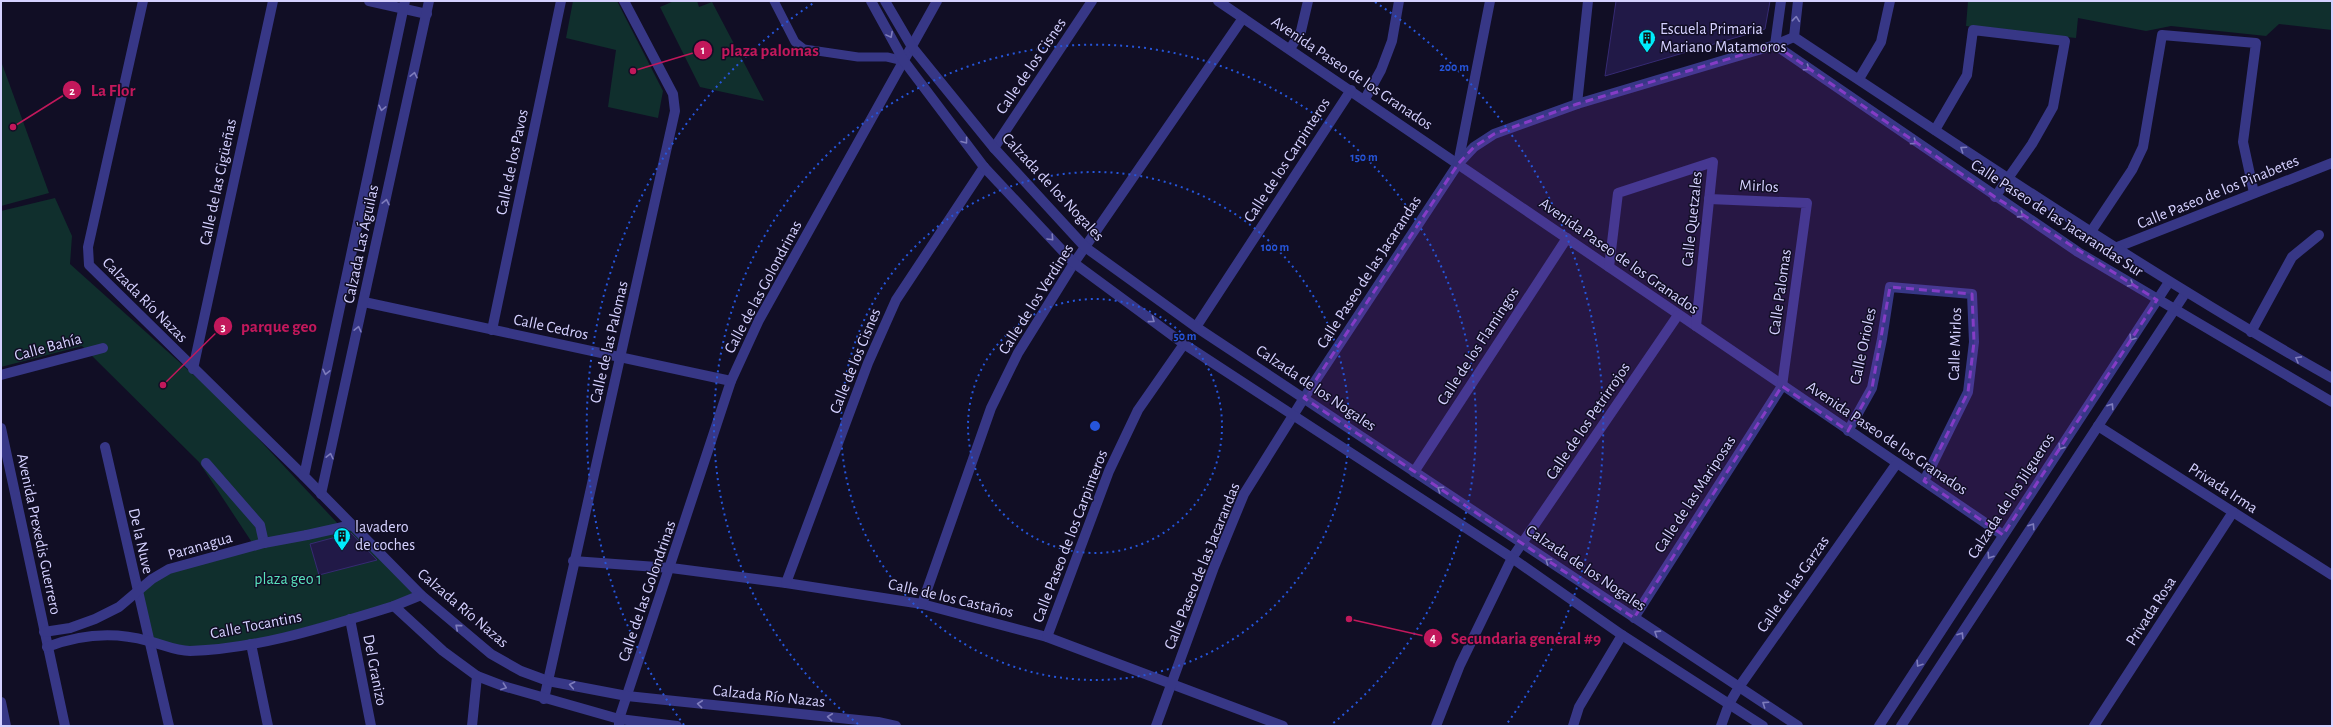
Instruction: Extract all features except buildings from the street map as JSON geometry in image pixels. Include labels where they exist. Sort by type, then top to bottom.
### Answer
[{"type":"street","name":"Calzada Río Nazas","points":[[142,1],[88,247],[87,260],[93,270],[304,476],[421,595],[491,654],[521,671],[548,681],[626,696],[878,722],[896,726]]},
{"type":"street","name":"Calle de las Cigüeñas","points":[[193,369],[273,1]]},
{"type":"street","points":[[369,1],[404,5],[427,14]]},
{"type":"street","name":"Calzada Las Águilas","points":[[321,494],[429,1]]},
{"type":"street","name":"Calle de los Pavos","points":[[492,330],[561,1]]},
{"type":"street","name":"Calle de las Palomas","points":[[544,699],[573,561],[621,358],[675,104],[673,94],[624,1]]},
{"type":"street","name":"Calzada de los Nogales","points":[[872,1],[904,62],[984,167],[1074,263],[1184,344],[1512,558],[1622,635],[1763,726]]},
{"type":"street","name":"Calzada de los Nogales","points":[[885,1],[912,47],[994,148],[1085,247],[1196,327],[1798,726]]},
{"type":"street","name":"Calle de las Golondrinas","points":[[619,723],[626,696],[671,568],[731,381],[759,320],[938,1]]},
{"type":"street","name":"Calle de los Cisnes","points":[[994,148],[1092,1]]},
{"type":"street","name":"Avenida Paseo de los Granados","points":[[1218,1],[1365,99],[1678,315],[2003,536]]},
{"type":"street","points":[[1290,49],[1300,31],[1308,1]]},
{"type":"street","points":[[1365,99],[1381,70],[1392,41],[1399,1]]},
{"type":"street","points":[[1458,164],[1490,1]]},
{"type":"street","points":[[1577,104],[1588,1]]},
{"type":"street","points":[[1775,45],[1781,1]]},
{"type":"street","points":[[1794,37],[1798,1]]},
{"type":"street","points":[[1859,79],[1882,42],[1890,1]]},
{"type":"street","name":"Calzada Las Águilas","points":[[304,476],[404,5]]},
{"type":"street","name":"Calle de los Verdines","points":[[922,604],[992,408],[1018,353],[1074,263],[1243,18]]},
{"type":"street","points":[[1934,130],[1967,75],[1973,30],[2065,41],[2053,107],[1995,197]]},
{"type":"street","points":[[2090,233],[2132,170],[2143,147],[2162,35],[2256,43],[2243,142],[2254,194]]},
{"type":"street","name":"Calle Paseo de las Jacarandas","points":[[1156,726],[1244,494],[1304,398],[1458,164],[1474,148],[1494,134],[1577,104],[1775,45],[1794,37]]},
{"type":"street","name":"Calle Paseo de las Jacarandas Sur","points":[[1794,37],[2090,233],[2251,332],[2332,378]]},
{"type":"street","name":"Calle Paseo de las Jacarandas Sur","points":[[1775,45],[1995,197],[2078,252],[2332,402]]},
{"type":"street","name":"Calle de los Carpinteros","points":[[1196,327],[1351,90]]},
{"type":"street","name":"Calle Quetzales","points":[[1609,267],[1618,193],[1713,162],[1696,326]]},
{"type":"street","name":"Calle Paseo de los Pinabetes","points":[[2115,248],[2332,163]]},
{"type":"street","name":"Calle de los Cisnes","points":[[786,583],[868,362],[896,300],[984,167]]},
{"type":"street","name":"Mirlos","points":[[1709,198],[1808,203]]},
{"type":"street","name":"Calle Palomas","points":[[1782,386],[1808,203]]},
{"type":"street","points":[[2251,332],[2292,257],[2318,235]]},
{"type":"street","name":"Calle de los Flamingos","points":[[1414,472],[1566,238]]},
{"type":"street","name":"Calzada de los Jilgueros","points":[[1879,726],[2169,282]]},
{"type":"street","name":"Calle Orioles","points":[[1848,431],[1872,388],[1882,339],[1890,287],[1932,289],[1972,294]]},
{"type":"street","points":[[1901,726],[2186,292]]},
{"type":"street","name":"Calle Mirlos","points":[[1924,481],[1968,392],[1974,342],[1972,294]]},
{"type":"street","name":"Calle Cedros","points":[[364,302],[731,381]]},
{"type":"street","name":"Calle de los Petrirrojos","points":[[1436,726],[1460,665],[1512,558],[1678,315]]},
{"type":"street","name":"Calle Paseo de los Carpinteros","points":[[1047,637],[1109,471],[1138,410],[1184,344]]},
{"type":"street","name":"Calle Bahía","points":[[1,375],[103,348]]},
{"type":"street","name":"Calle de las Mariposas","points":[[1634,618],[1782,386]]},
{"type":"street","name":"Privada Irma","points":[[2098,426],[2332,575]]},
{"type":"street","name":"Avenida Prexedis Guerrero","points":[[1,428],[65,726]]},
{"type":"street","name":"De la Nuve","points":[[105,447],[169,726]]},
{"type":"street","points":[[206,463],[260,525],[264,543]]},
{"type":"street","name":"Calle de las Garzas","points":[[1721,726],[1729,704],[1739,687],[1897,463]]},
{"type":"street","name":"Privada Rosa","points":[[2094,726],[2233,512]]},
{"type":"street","name":"Paranagua","points":[[44,632],[70,628],[95,619],[119,607],[138,591],[169,569],[264,543],[352,525]]},
{"type":"street","name":"Calle de los Castaños","points":[[573,561],[671,568],[786,583],[922,604],[1047,637],[1283,726]]},
{"type":"street","name":"Calle Tocantins","points":[[47,647],[84,636],[105,634],[149,641],[187,651],[251,644],[350,619],[394,606],[421,595]]},
{"type":"street","points":[[394,606],[443,651],[477,676],[619,723],[678,726]]},
{"type":"street","name":"Del Granizo","points":[[350,619],[371,726]]},
{"type":"street","points":[[1573,726],[1579,707],[1622,635]]},
{"type":"street","points":[[251,644],[268,726]]},
{"type":"street","points":[[472,726],[477,676]]},
{"type":"street","points":[[1,702],[6,726]]},
{"type":"lane","points":[[774,1],[795,42],[804,49],[858,57],[887,57],[904,62]]},
{"type":"highlighted area","points":[[1775,45],[1995,197],[2157,300],[2003,535],[1924,481],[1968,392],[1974,342],[1972,294],[1890,287],[1872,388],[1848,431],[1782,386],[1634,618],[1304,398],[1458,164],[1474,147],[1494,134],[1577,104]]},
{"type":"green space","points":[[573,1],[617,1],[663,91],[658,118],[608,107],[616,50],[566,38]]},
{"type":"green space","points":[[674,1],[697,1],[699,7],[712,2],[764,101],[700,87],[660,7]]},
{"type":"green space","points":[[1968,1],[2332,1],[2332,30],[2279,24],[2266,36],[2171,26],[2146,31],[2078,18],[2076,38],[1966,26]]},
{"type":"green space","points":[[1,61],[49,193],[1,206]]},
{"type":"green space","points":[[55,198],[72,236],[70,264],[225,403],[340,526],[253,544],[199,462],[82,346],[1,367],[1,211]]},
{"type":"green space","name":"plaza geo 1","points":[[351,528],[417,594],[392,604],[251,642],[187,648],[151,638],[141,592],[171,571],[255,549]]},
{"type":"place","name":"Escuela Primaria Mariano Matamoros","points":[[1647,53]]},
{"type":"place","name":"plaza palomas","points":[[633,71]]},
{"type":"place","name":"La Flor","points":[[13,127]]},
{"type":"place","name":"parque geo","points":[[163,385]]},
{"type":"place","name":"lavadero de coches","points":[[342,551]]},
{"type":"place","name":"Secundaria general #9","points":[[1349,619]]}]
